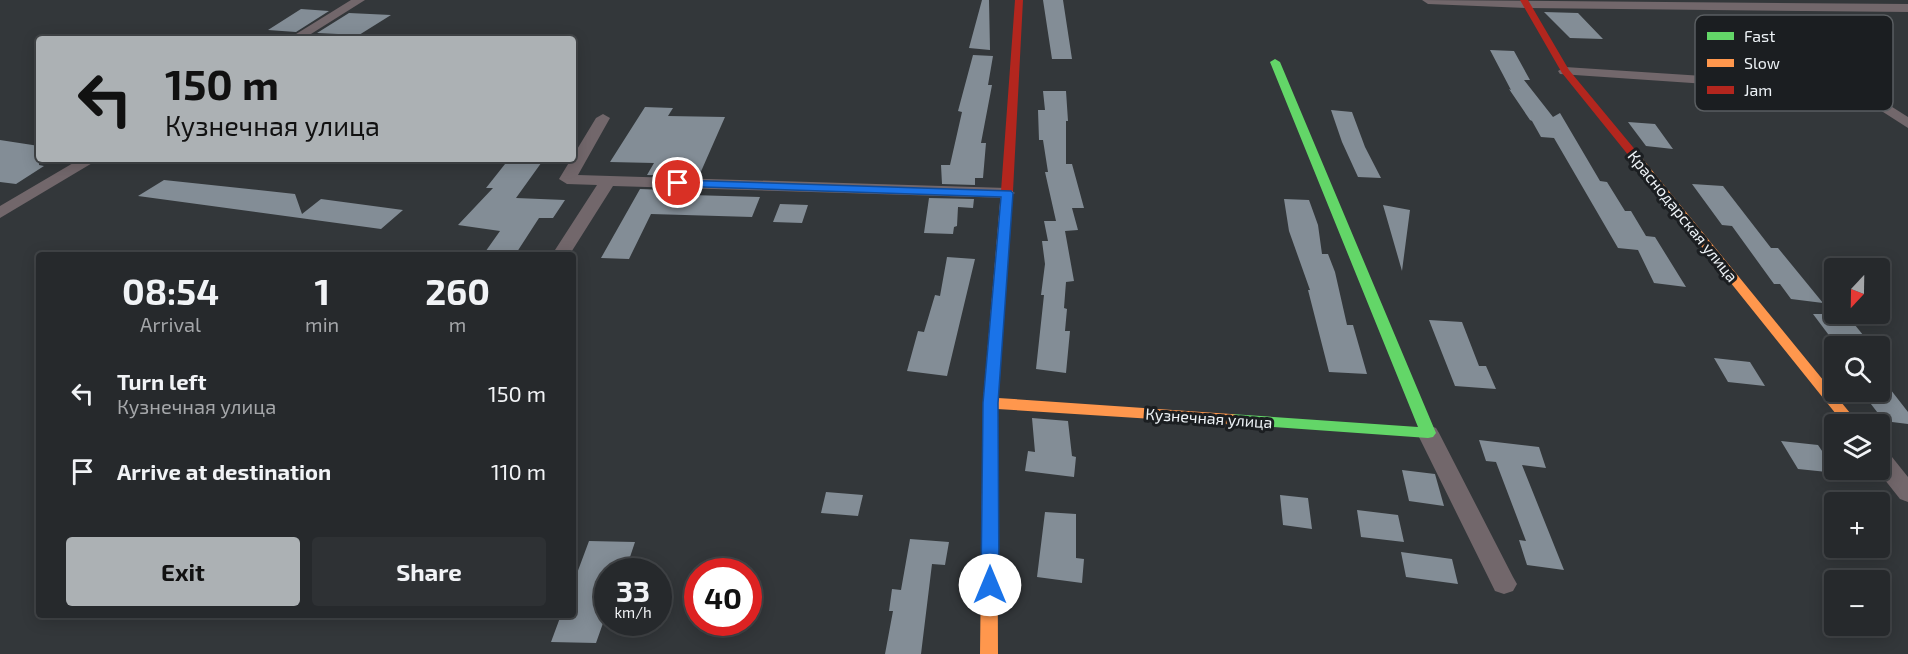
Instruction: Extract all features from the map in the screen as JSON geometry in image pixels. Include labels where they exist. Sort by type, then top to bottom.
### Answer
[{"type":"street","points":[[299,36],[359,0]]},
{"type":"street","points":[[989,654],[990,403],[1007,193],[1018,0]]},
{"type":"street","points":[[1428,0],[1908,8]]},
{"type":"street","name":"Краснодарская улица","points":[[1526,2],[1564,71],[1844,414]]},
{"type":"street","points":[[1275,62],[1428,433],[1504,584]]},
{"type":"street","points":[[1564,71],[1695,79]]},
{"type":"street","points":[[1889,111],[1908,124]]},
{"type":"street","points":[[603,118],[567,179],[1007,193]]},
{"type":"street","points":[[0,213],[86,162]]},
{"type":"street","points":[[564,250],[608,181]]},
{"type":"street","name":"Кузнечная улица","points":[[990,403],[1428,433]]},
{"type":"street","points":[[1890,470],[1908,493]]},
{"type":"building","points":[[982,0],[989,0],[990,50],[969,48]]},
{"type":"building","points":[[1043,0],[1063,0],[1072,59],[1052,59]]},
{"type":"building","points":[[301,9],[329,11],[296,32],[268,30]]},
{"type":"building","points":[[1544,12],[1578,13],[1603,39],[1570,38]]},
{"type":"building","points":[[349,13],[391,15],[359,35],[317,33]]},
{"type":"building","points":[[1490,50],[1514,51],[1530,80],[1524,80],[1553,117],[1560,113],[1600,181],[1607,182],[1625,211],[1631,211],[1646,236],[1655,237],[1686,287],[1654,283],[1638,250],[1618,248],[1554,138],[1541,137],[1509,89],[1511,90]]},
{"type":"building","points":[[973,55],[993,56],[988,85],[992,85],[981,143],[986,143],[983,178],[975,178],[975,185],[942,184],[941,165],[950,165],[962,112],[958,111]]},
{"type":"building","points":[[1043,91],[1066,91],[1068,121],[1066,121],[1066,164],[1072,164],[1084,208],[1072,208],[1078,230],[1065,231],[1074,281],[1066,282],[1065,331],[1070,331],[1066,373],[1036,369],[1044,295],[1041,295],[1045,264],[1042,241],[1048,241],[1044,221],[1056,221],[1045,172],[1048,172],[1043,140],[1039,140],[1038,110],[1045,110]]},
{"type":"building","points":[[645,107],[673,108],[668,116],[725,117],[699,176],[647,175],[654,163],[610,162]]},
{"type":"building","points":[[1331,110],[1352,112],[1365,147],[1381,178],[1358,177]]},
{"type":"building","points":[[1628,122],[1655,124],[1673,149],[1646,146]]},
{"type":"building","points":[[0,140],[36,146],[36,162],[44,166],[16,184],[0,182]]},
{"type":"building","points":[[507,162],[542,162],[516,198],[565,200],[553,218],[539,218],[517,252],[485,252],[500,231],[458,225],[493,188],[486,188]]},
{"type":"building","points":[[164,180],[295,194],[302,214],[321,199],[403,210],[381,229],[138,196]]},
{"type":"building","points":[[1692,184],[1723,186],[1771,248],[1778,248],[1823,303],[1791,299],[1780,284],[1774,284],[1732,226],[1722,225]]},
{"type":"building","points":[[640,189],[693,191],[691,195],[760,197],[752,217],[651,214],[629,259],[601,258]]},
{"type":"building","points":[[929,198],[974,199],[973,208],[958,207],[957,226],[954,227],[953,234],[924,233]]},
{"type":"building","points":[[1284,199],[1309,200],[1318,225],[1322,254],[1328,254],[1335,272],[1347,325],[1353,325],[1367,374],[1329,372],[1308,290],[1310,290],[1289,231]]},
{"type":"building","points":[[780,204],[808,205],[802,223],[773,222]]},
{"type":"building","points":[[1383,205],[1410,210],[1402,271]]},
{"type":"building","points":[[947,257],[975,259],[947,376],[907,371],[918,331],[924,332],[935,295],[940,296]]},
{"type":"building","points":[[1813,314],[1824,314],[1824,324],[1854,324],[1864,336],[1830,336]]},
{"type":"building","points":[[1429,320],[1462,322],[1479,366],[1486,366],[1496,389],[1455,386]]},
{"type":"building","points":[[1714,358],[1750,362],[1765,386],[1728,382]]},
{"type":"building","points":[[1890,389],[1908,412],[1908,424],[1890,422],[1890,414],[1879,414],[1869,402],[1890,402]]},
{"type":"building","points":[[1032,418],[1068,421],[1072,456],[1076,457],[1074,477],[1025,471],[1028,451],[1035,452]]},
{"type":"building","points":[[1479,440],[1539,447],[1546,468],[1522,465],[1564,570],[1527,565],[1519,540],[1526,541],[1496,462],[1486,461]]},
{"type":"building","points":[[1781,441],[1818,445],[1824,454],[1824,472],[1798,469]]},
{"type":"building","points":[[1402,470],[1435,474],[1444,506],[1409,501]]},
{"type":"building","points":[[826,492],[863,495],[858,516],[821,513]]},
{"type":"building","points":[[1280,495],[1308,498],[1312,529],[1283,525]]},
{"type":"building","points":[[1357,510],[1398,515],[1404,542],[1361,537]]},
{"type":"building","points":[[1045,512],[1076,514],[1076,558],[1084,559],[1082,583],[1037,577]]},
{"type":"building","points":[[910,539],[949,542],[945,565],[932,564],[921,654],[885,654],[893,611],[889,611],[892,589],[901,590]]},
{"type":"building","points":[[589,541],[635,542],[630,558],[594,558],[594,636],[598,636],[596,643],[551,642],[560,618],[576,618],[576,576]]},
{"type":"building","points":[[1401,552],[1452,559],[1458,584],[1406,577]]},
{"type":"traffic: fast","points":[[1231,419],[1428,433],[1275,62]]},
{"type":"traffic: slow","points":[[1633,154],[1844,414]]},
{"type":"traffic: slow","points":[[989,654],[990,403],[1007,191]]},
{"type":"traffic: slow","points":[[990,403],[1231,419]]},
{"type":"traffic: jam","points":[[1007,191],[1019,0]]},
{"type":"traffic: jam","points":[[1524,0],[1565,71],[1633,154]]},
{"type":"route","points":[[678,183],[1007,193],[990,403],[990,585]]}]
